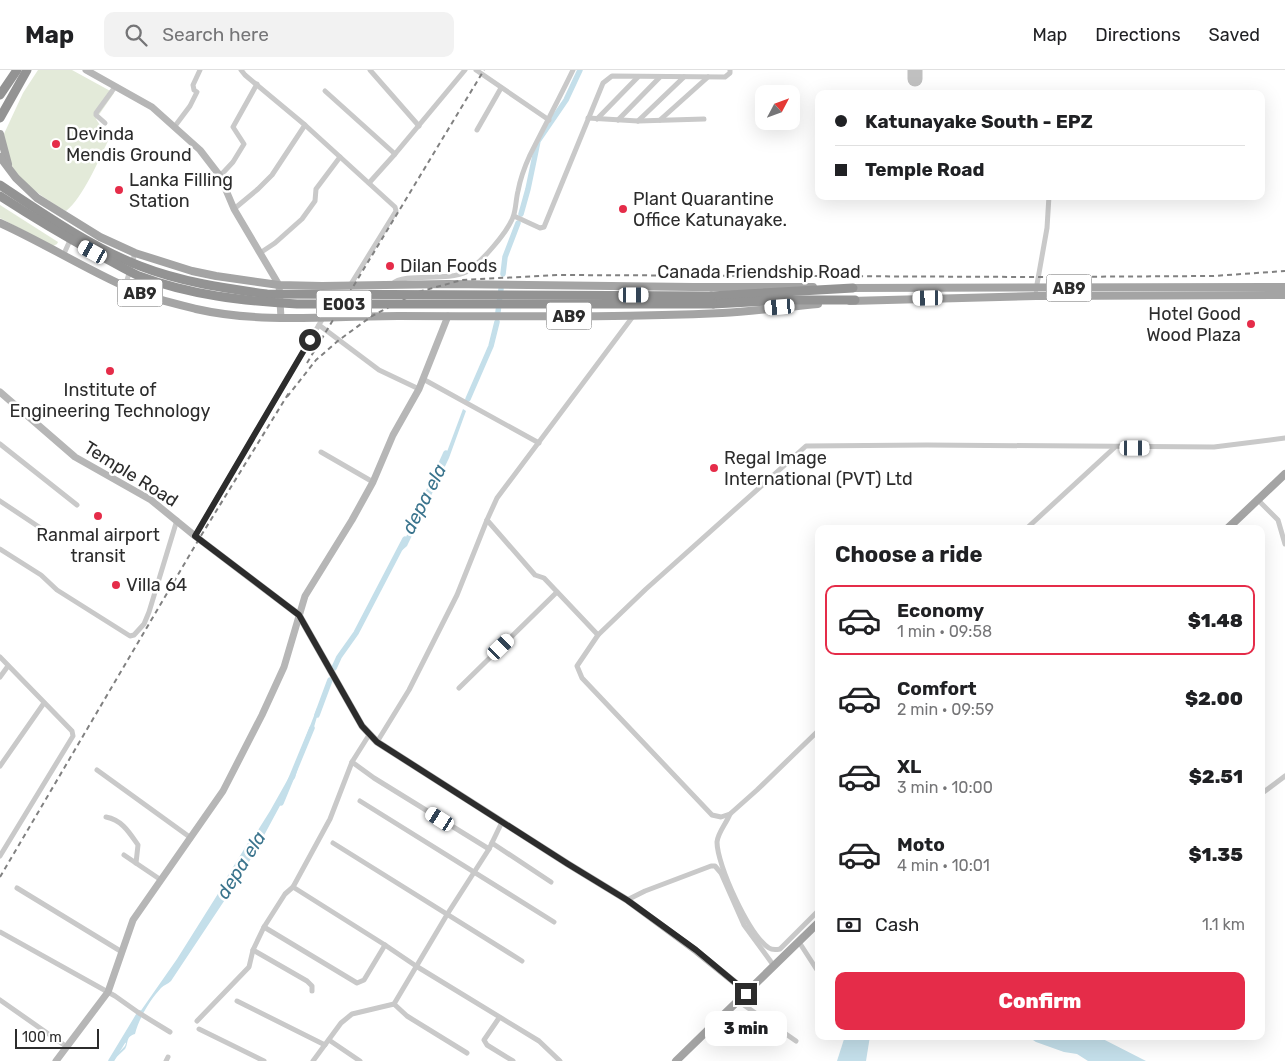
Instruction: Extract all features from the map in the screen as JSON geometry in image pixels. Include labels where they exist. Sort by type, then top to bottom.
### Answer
[{"type":"highway","points":[[0,95],[17,70]]},
{"type":"highway","points":[[0,118],[27,70]]},
{"type":"highway","name":"E003","points":[[0,185],[57,221],[138,266],[205,286],[267,294],[712,300],[853,288]]},
{"type":"highway","name":"E003","points":[[0,196],[55,231],[138,275],[200,294],[258,302],[297,304],[855,300]]},
{"type":"main road","points":[[0,134],[8,166]]},
{"type":"main road","name":"Canada Friendship Road","points":[[0,158],[16,178],[37,198],[100,237],[135,253],[192,271],[279,284],[322,286],[351,284],[784,286],[1285,295]]},
{"type":"main road","name":"Canada Friendship Road","points":[[0,224],[148,296],[199,309],[252,317],[321,321],[372,316],[490,318],[723,313],[855,300],[1036,292],[1285,287]]},
{"type":"main road","points":[[1231,525],[1285,474]]},
{"type":"main road","points":[[676,1061],[815,926]]},
{"type":"street","points":[[86,70],[152,107],[200,150],[220,176],[234,208],[279,284],[281,318]]},
{"type":"street","points":[[175,126],[190,106],[197,92],[194,90],[193,85],[200,70]]},
{"type":"street","points":[[241,70],[396,207],[396,211],[351,284]]},
{"type":"street","points":[[370,70],[419,126]]},
{"type":"street","points":[[368,183],[395,154],[465,70]]},
{"type":"street","points":[[476,70],[549,120]]},
{"type":"street","points":[[392,284],[395,281],[407,278],[442,278],[466,272],[488,253],[514,216],[518,190],[530,156],[573,70]]},
{"type":"street","points":[[514,216],[540,228],[544,227],[603,83],[612,76],[725,77],[730,73],[730,70]]},
{"type":"street","points":[[597,118],[638,77]]},
{"type":"street","points":[[618,120],[660,77]]},
{"type":"street","points":[[638,120],[684,77]]},
{"type":"street","points":[[660,120],[708,77]]},
{"type":"street","points":[[220,176],[233,162],[244,144],[233,127],[257,84]]},
{"type":"street","points":[[105,123],[96,115],[96,112],[115,87]]},
{"type":"street","points":[[477,130],[500,88]]},
{"type":"street","points":[[325,91],[395,154]]},
{"type":"street","points":[[588,118],[618,120],[704,119]]},
{"type":"street","points":[[234,208],[272,175],[305,125]]},
{"type":"street","points":[[260,253],[302,220],[315,201],[316,188],[340,157]]},
{"type":"street","points":[[1036,292],[1047,228],[1049,200]]},
{"type":"street","points":[[63,256],[77,224]]},
{"type":"street","points":[[125,286],[135,253]]},
{"type":"street","points":[[195,536],[321,321],[322,286]]},
{"type":"street","points":[[377,742],[409,690],[457,596],[497,498],[634,315]]},
{"type":"street","points":[[56,1061],[108,992],[133,920],[223,791],[284,667],[303,602],[373,482],[393,435],[419,389],[448,316]]},
{"type":"street","points":[[321,321],[378,370],[419,389]]},
{"type":"street","points":[[423,379],[539,443]]},
{"type":"street","name":"Temple Road","points":[[0,392],[75,457],[135,490],[177,520],[195,536],[299,615],[369,736],[627,900],[696,950],[746,994]]},
{"type":"street","points":[[815,734],[730,814],[721,817],[712,815],[582,678],[578,666],[598,635],[646,589],[806,446],[1214,447],[1285,438]]},
{"type":"street","points":[[0,444],[77,505]]},
{"type":"street","points":[[1030,525],[1115,448]]},
{"type":"street","points":[[322,452],[373,482]]},
{"type":"street","points":[[1257,499],[1278,520],[1285,544]]},
{"type":"street","points":[[0,501],[48,533]]},
{"type":"street","points":[[0,549],[41,575],[57,590],[130,636],[134,636],[144,624],[149,612],[177,520]]},
{"type":"street","points":[[487,520],[535,575],[544,578],[598,635]]},
{"type":"street","points":[[459,688],[557,592]]},
{"type":"street","points":[[0,658],[72,731],[73,736],[0,856]]},
{"type":"street","points":[[0,677],[8,666]]},
{"type":"street","points":[[0,766],[44,704]]},
{"type":"street","points":[[197,1021],[249,967],[253,950],[264,927],[285,894],[293,887],[330,819],[352,762],[369,736]]},
{"type":"street","points":[[352,762],[374,778],[551,882]]},
{"type":"street","points":[[97,770],[191,838]]},
{"type":"street","points":[[1265,791],[1285,776]]},
{"type":"street","points":[[360,801],[554,922]]},
{"type":"street","points":[[730,814],[727,823],[719,834],[717,840],[718,850],[746,920],[767,947],[780,950],[815,914]]},
{"type":"street","points":[[106,817],[116,819],[128,830],[138,845],[136,863]]},
{"type":"street","points":[[313,1061],[341,1022],[352,1014],[394,1004],[490,846],[502,822]]},
{"type":"street","points":[[333,843],[448,913],[522,961]]},
{"type":"street","points":[[124,855],[161,880]]},
{"type":"street","points":[[627,900],[645,891],[715,866],[721,873],[744,925],[774,966]]},
{"type":"street","points":[[293,887],[499,1018],[539,1041],[560,1061]]},
{"type":"street","points":[[17,888],[122,952]]},
{"type":"street","points":[[264,927],[357,983],[364,980],[385,945]]},
{"type":"street","points":[[0,932],[108,992],[170,1032]]},
{"type":"street","points":[[799,942],[815,967]]},
{"type":"street","points":[[253,950],[307,981],[312,986],[312,991]]},
{"type":"street","points":[[0,1000],[67,1047]]},
{"type":"street","points":[[237,1001],[325,1045]]},
{"type":"street","points":[[738,1001],[796,1041]]},
{"type":"street","points":[[394,1004],[407,1016],[467,1054]]},
{"type":"street","points":[[499,1018],[484,1040],[487,1045],[513,1061]]},
{"type":"street","points":[[199,1029],[264,1061]]},
{"type":"street","points":[[329,1040],[360,1061]]},
{"type":"green space","name":"Devinda Mendis Ground","points":[[38,70],[72,70],[114,93],[96,119],[109,139],[84,188],[66,211],[22,180],[12,166],[3,136],[23,93]]},
{"type":"green space","points":[[0,205],[58,242],[57,244],[53,246],[0,218]]},
{"type":"water","points":[[463,409],[466,411],[449,458],[407,546],[399,553],[418,510],[439,473]]},
{"type":"water","points":[[317,708],[319,710],[314,727],[304,747],[295,778],[288,786],[282,802],[242,874],[171,981],[161,988],[149,1004],[135,1034],[128,1038],[125,1049],[111,1061],[125,1046],[126,1043],[124,1042],[133,1022],[177,959],[270,811],[293,770]]},
{"type":"water","points":[[844,1040],[869,1040],[866,1061],[837,1061]]},
{"type":"water","points":[[1033,1040],[1105,1040],[1146,1061],[1088,1061],[1077,1054],[1064,1052]]},
{"type":"waterway","name":"depa ela","points":[[521,214],[538,141],[566,100],[580,70]]},
{"type":"waterway","name":"depa ela","points":[[503,274],[505,257],[518,223]]},
{"type":"waterway","name":"depa ela","points":[[498,312],[501,289]]},
{"type":"waterway","name":"depa ela","points":[[468,399],[491,346],[497,322]]},
{"type":"waterway","name":"depa ela","points":[[427,495],[446,453]]},
{"type":"waterway","name":"depa ela","points":[[334,668],[339,657],[356,633],[405,539]]},
{"type":"waterway","name":"depa ela","points":[[317,715],[330,680]]},
{"type":"waterway","name":"depa ela","points":[[281,803],[312,728]]},
{"type":"waterway","name":"depa ela","points":[[221,892],[253,840]]},
{"type":"waterway","name":"depa ela","points":[[111,1061],[140,1013]]},
{"type":"taxiway","points":[[915,70],[915,79]]},
{"type":"railway","points":[[307,363],[484,70]]},
{"type":"railway","points":[[287,397],[316,360],[339,340],[372,316],[418,292],[462,280],[558,275],[1213,276],[1285,271]]},
{"type":"railway","points":[[0,877],[199,539],[290,391]]},
{"type":"place","name":"Devinda Mendis Ground","points":[[56,144]]},
{"type":"place","name":"Lanka Filling Station","points":[[119,190]]},
{"type":"place","name":"Plant Quarantine Office Katunayake.","points":[[623,209]]},
{"type":"place","name":"Dilan Foods","points":[[390,266]]},
{"type":"place","name":"Hotel Good Wood Plaza","points":[[1251,324]]},
{"type":"place","name":"Institute of Engineering Technology","points":[[110,371]]},
{"type":"place","name":"Regal Image International (PVT) Ltd","points":[[714,468]]},
{"type":"place","name":"Ranmal airport transit","points":[[98,516]]},
{"type":"place","name":"Villa 64","points":[[116,585]]},
{"type":"route","points":[[310,340],[195,536],[299,615],[369,736],[627,900],[696,950],[746,994]]}]
